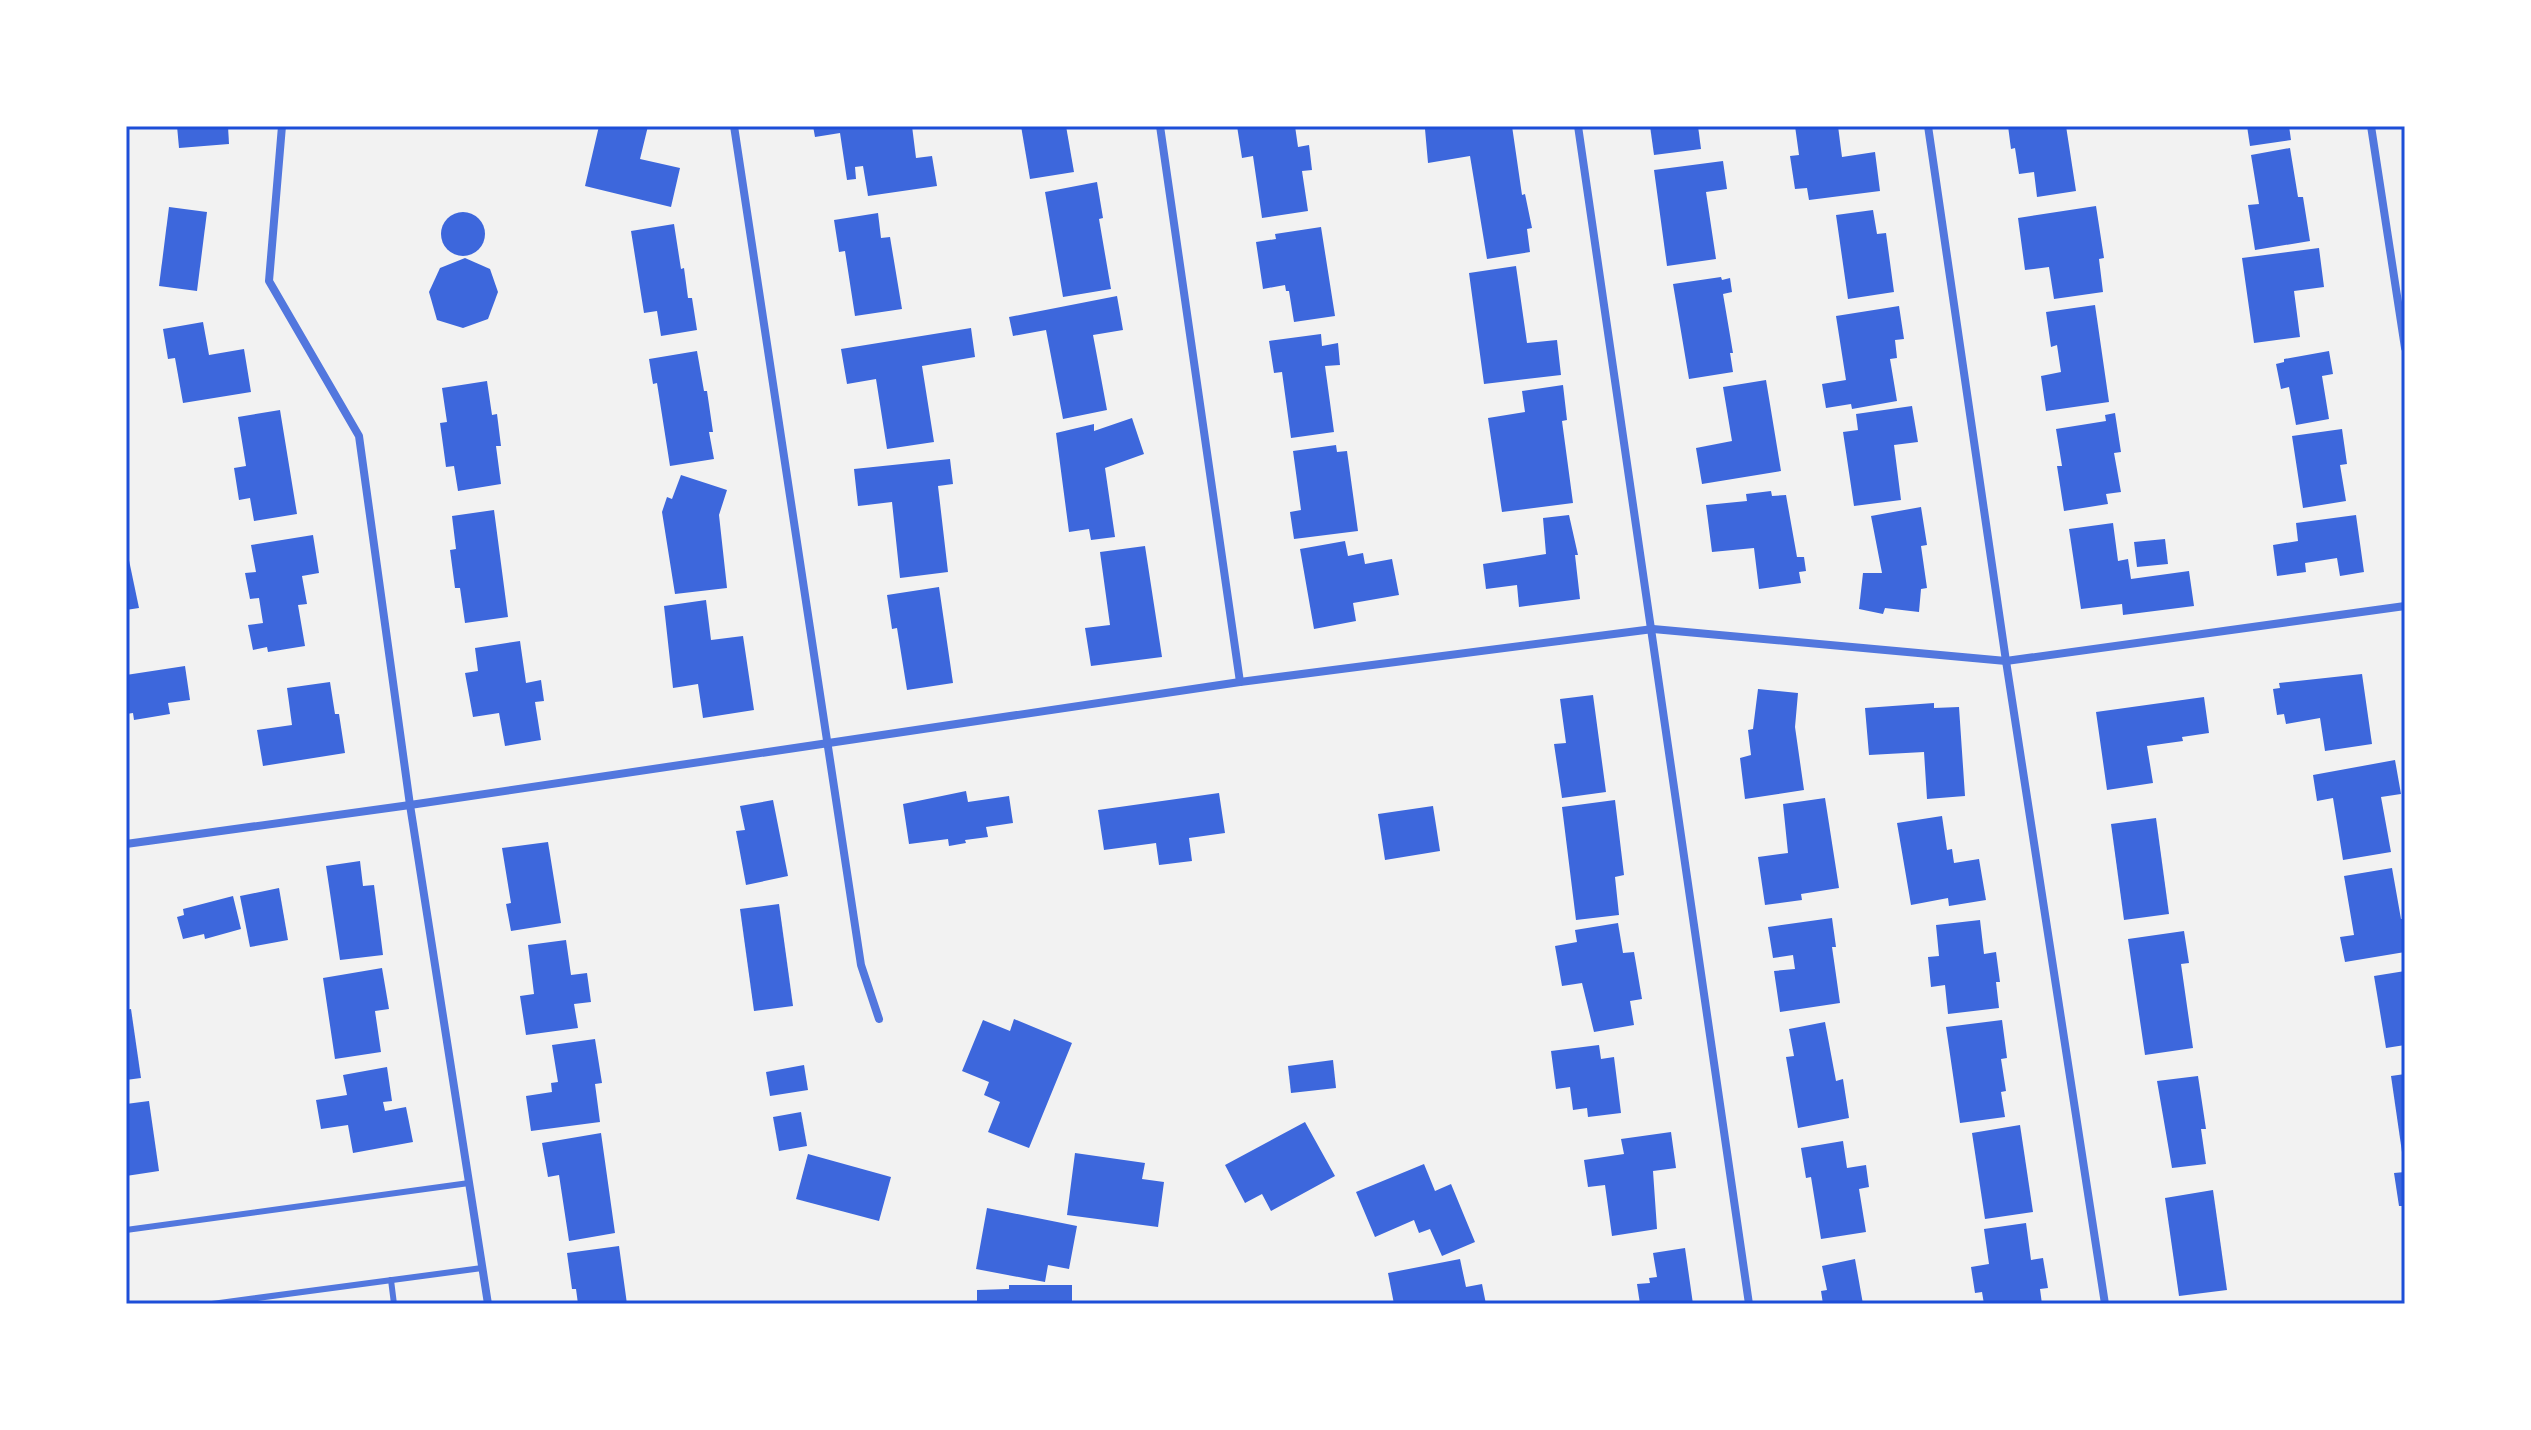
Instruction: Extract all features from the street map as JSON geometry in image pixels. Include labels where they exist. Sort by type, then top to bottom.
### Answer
[{"type":"street","points":[[282,126],[269,281],[359,436],[410,805],[488,1304]]},
{"type":"street","points":[[734,126],[861,965],[879,1019]]},
{"type":"street","points":[[1160,126],[1240,682]]},
{"type":"street","points":[[1578,126],[1749,1304]]},
{"type":"street","points":[[1928,126],[2105,1304]]},
{"type":"street","points":[[2371,126],[2405,348]]},
{"type":"street","points":[[126,844],[1240,682],[1653,629],[2006,661],[2405,606]]},
{"type":"lane","points":[[126,1230],[469,1183]]},
{"type":"lane","points":[[212,1304],[482,1268]]},
{"type":"lane","points":[[391,1280],[394,1304]]},
{"type":"building","points":[[177,126],[228,126],[229,144],[179,148]]},
{"type":"building","points":[[599,126],[648,126],[640,159],[680,168],[671,207],[585,186]]},
{"type":"building","points":[[813,126],[912,126],[916,158],[932,156],[937,186],[868,196],[863,166],[855,167],[856,179],[847,180],[840,133],[815,137]]},
{"type":"building","points":[[1021,126],[1066,126],[1074,172],[1030,179]]},
{"type":"building","points":[[1237,126],[1295,126],[1298,147],[1309,145],[1312,170],[1302,171],[1308,211],[1262,218],[1253,156],[1242,158]]},
{"type":"building","points":[[1512,126],[1522,195],[1525,194],[1532,228],[1527,229],[1530,252],[1487,259],[1470,156],[1428,163],[1425,129]]},
{"type":"building","points":[[1650,126],[1698,126],[1701,149],[1654,155]]},
{"type":"building","points":[[1795,126],[1838,126],[1842,157],[1875,152],[1880,191],[1809,200],[1807,188],[1795,189],[1790,156],[1799,155]]},
{"type":"building","points":[[2008,126],[2066,126],[2076,191],[2037,197],[2034,172],[2019,174]]},
{"type":"building","points":[[2247,126],[2289,126],[2291,140],[2250,146]]},
{"type":"building","points":[[2290,148],[2298,197],[2303,197],[2310,241],[2255,250],[2248,205],[2259,204],[2251,155]]},
{"type":"building","points":[[1723,161],[1727,189],[1706,192],[1716,259],[1667,266],[1654,170]]},
{"type":"building","points":[[1097,182],[1103,218],[1099,219],[1111,289],[1063,297],[1045,192]]},
{"type":"building","points":[[2096,206],[2104,258],[2099,259],[2103,292],[2054,299],[2049,267],[2025,270],[2018,218]]},
{"type":"building","points":[[169,207],[207,212],[197,291],[159,286]]},
{"type":"building","points":[[1873,210],[1877,234],[1886,233],[1894,292],[1848,299],[1836,215]]},
{"type":"building","points":[[463,212],[479,218],[485,234],[479,250],[463,256],[447,250],[441,234],[447,218]]},
{"type":"building","points":[[878,213],[881,238],[890,237],[902,309],[855,316],[845,251],[839,252],[834,220]]},
{"type":"building","points":[[674,224],[681,269],[684,268],[688,298],[692,298],[697,330],[661,336],[657,311],[644,313],[631,231]]},
{"type":"building","points":[[1321,227],[1335,316],[1294,322],[1289,291],[1286,291],[1285,285],[1263,289],[1256,242],[1276,239],[1275,234]]},
{"type":"building","points":[[2319,248],[2324,287],[2294,291],[2300,337],[2254,343],[2242,258]]},
{"type":"building","points":[[465,258],[490,269],[498,292],[488,319],[463,328],[437,320],[429,292],[440,268]]},
{"type":"building","points":[[1516,266],[1527,343],[1557,340],[1561,375],[1484,384],[1469,273]]},
{"type":"building","points":[[1721,277],[1722,280],[1730,278],[1732,292],[1723,294],[1733,353],[1730,353],[1733,372],[1689,379],[1673,284]]},
{"type":"building","points":[[1117,296],[1123,330],[1093,335],[1107,410],[1063,419],[1046,330],[1013,336],[1009,317]]},
{"type":"building","points":[[2095,305],[2109,402],[2046,411],[2041,376],[2061,372],[2057,345],[2051,347],[2046,312]]},
{"type":"building","points":[[1899,306],[1904,339],[1895,340],[1897,358],[1890,359],[1897,401],[1852,409],[1851,404],[1826,408],[1822,384],[1846,380],[1836,316]]},
{"type":"building","points":[[203,322],[209,355],[244,349],[251,392],[183,403],[175,358],[168,359],[163,329]]},
{"type":"building","points":[[971,328],[975,357],[922,366],[934,442],[887,449],[876,379],[847,384],[841,349]]},
{"type":"building","points":[[1321,334],[1322,346],[1338,343],[1340,365],[1325,366],[1334,432],[1291,438],[1282,372],[1274,373],[1269,341]]},
{"type":"building","points":[[697,351],[704,391],[707,391],[714,459],[670,466],[657,383],[653,384],[649,359]]},
{"type":"building","points":[[2329,351],[2333,374],[2322,376],[2329,419],[2296,425],[2289,387],[2281,389],[2276,364],[2284,362],[2284,359]]},
{"type":"building","points":[[1766,380],[1781,471],[1702,484],[1696,448],[1732,441],[1723,387]]},
{"type":"building","points":[[487,381],[492,415],[497,414],[501,446],[496,446],[501,484],[458,491],[454,466],[446,467],[440,423],[447,422],[442,388]]},
{"type":"building","points":[[1563,385],[1567,420],[1562,421],[1573,503],[1502,512],[1488,418],[1525,412],[1522,391]]},
{"type":"building","points":[[1912,406],[1918,442],[1894,445],[1901,500],[1854,506],[1843,432],[1858,430],[1856,414]]},
{"type":"building","points":[[280,410],[297,514],[254,521],[250,498],[239,500],[234,468],[246,466],[238,417]]},
{"type":"building","points":[[2115,413],[2121,452],[2114,453],[2121,492],[2106,494],[2108,504],[2064,511],[2057,466],[2062,466],[2056,429],[2106,421],[2105,415]]},
{"type":"building","points":[[1132,418],[1144,454],[1105,468],[1115,537],[1091,540],[1089,529],[1069,532],[1056,433],[1094,424],[1094,431]]},
{"type":"building","points":[[2342,429],[2347,464],[2340,465],[2346,501],[2303,508],[2292,436]]},
{"type":"building","points":[[1336,445],[1337,452],[1347,451],[1358,531],[1294,539],[1290,512],[1301,510],[1293,451]]},
{"type":"building","points":[[950,459],[953,484],[938,486],[948,572],[900,578],[892,502],[858,506],[854,469]]},
{"type":"building","points":[[681,475],[727,490],[719,515],[727,588],[675,594],[662,512],[667,497],[672,499]]},
{"type":"building","points":[[1771,491],[1772,496],[1786,495],[1797,557],[1804,557],[1806,571],[1799,572],[1801,583],[1759,589],[1754,548],[1712,552],[1706,505],[1747,501],[1746,494]]},
{"type":"building","points":[[1921,507],[1927,545],[1921,546],[1927,588],[1921,589],[1919,612],[1885,608],[1883,614],[1859,609],[1863,573],[1882,573],[1871,516]]},
{"type":"building","points":[[494,510],[508,617],[465,623],[460,588],[455,588],[450,550],[456,549],[452,516]]},
{"type":"building","points":[[1569,515],[1578,555],[1575,555],[1580,599],[1519,607],[1517,585],[1486,589],[1483,564],[1546,554],[1543,518]]},
{"type":"building","points":[[2356,515],[2364,572],[2340,576],[2337,558],[2305,563],[2306,572],[2277,576],[2273,545],[2298,541],[2296,523]]},
{"type":"building","points":[[2113,523],[2118,561],[2128,559],[2131,579],[2189,571],[2194,606],[2123,615],[2122,604],[2081,609],[2069,529]]},
{"type":"building","points":[[313,535],[319,573],[302,576],[307,604],[298,605],[305,646],[268,652],[267,647],[253,650],[248,625],[263,623],[259,598],[250,599],[245,573],[256,572],[251,545]]},
{"type":"building","points":[[2165,539],[2168,564],[2137,567],[2134,542]]},
{"type":"building","points":[[1345,541],[1348,556],[1363,553],[1365,564],[1392,559],[1399,595],[1353,603],[1356,621],[1314,629],[1300,549]]},
{"type":"building","points":[[126,546],[139,608],[126,610]]},
{"type":"building","points":[[1145,546],[1162,657],[1091,666],[1085,628],[1110,625],[1100,552]]},
{"type":"building","points":[[939,587],[953,683],[907,690],[897,628],[892,629],[887,595]]},
{"type":"building","points":[[706,600],[711,640],[743,636],[754,710],[703,718],[698,684],[673,688],[664,606]]},
{"type":"building","points":[[520,641],[526,683],[541,680],[544,701],[535,702],[541,740],[505,746],[499,713],[473,717],[465,673],[478,671],[475,648]]},
{"type":"building","points":[[185,666],[190,700],[168,703],[170,714],[134,720],[133,713],[126,714],[126,675]]},
{"type":"building","points":[[2362,674],[2372,744],[2325,751],[2320,718],[2286,724],[2284,714],[2277,715],[2273,689],[2280,688],[2279,683]]},
{"type":"building","points":[[330,682],[345,753],[263,766],[257,730],[292,725],[287,688]]},
{"type":"building","points":[[1758,689],[1798,693],[1795,727],[1804,790],[1745,799],[1740,758],[1751,755],[1748,730],[1753,729]]},
{"type":"building","points":[[1593,695],[1606,792],[1562,798],[1554,744],[1566,743],[1560,699]]},
{"type":"building","points":[[2204,697],[2209,733],[2182,737],[2183,741],[2147,746],[2153,783],[2107,790],[2096,712]]},
{"type":"building","points":[[1934,703],[1934,708],[1959,707],[1965,796],[1927,799],[1924,752],[1869,755],[1865,708]]},
{"type":"building","points":[[2395,760],[2401,794],[2381,797],[2391,852],[2343,860],[2333,798],[2317,801],[2313,775]]},
{"type":"building","points":[[966,791],[968,802],[1009,796],[1013,823],[986,827],[988,837],[965,840],[966,843],[949,846],[948,839],[909,844],[903,804]]},
{"type":"building","points":[[1219,793],[1225,833],[1189,838],[1192,861],[1159,865],[1156,843],[1104,850],[1098,810]]},
{"type":"building","points":[[1825,798],[1839,888],[1801,894],[1802,900],[1765,905],[1758,857],[1788,853],[1783,804]]},
{"type":"building","points":[[773,800],[788,876],[746,885],[736,831],[745,830],[740,806]]},
{"type":"building","points":[[1615,800],[1624,875],[1615,877],[1619,915],[1576,920],[1562,807]]},
{"type":"building","points":[[1433,806],[1440,851],[1385,860],[1378,814]]},
{"type":"building","points":[[1942,816],[1947,850],[1952,849],[1954,863],[1979,859],[1986,900],[1949,906],[1948,898],[1911,905],[1897,823]]},
{"type":"building","points":[[2156,818],[2169,914],[2124,920],[2111,824]]},
{"type":"building","points":[[548,842],[561,923],[511,931],[506,904],[511,903],[502,848]]},
{"type":"building","points":[[360,861],[363,886],[374,885],[383,955],[340,960],[326,866]]},
{"type":"building","points":[[2392,868],[2401,919],[2405,919],[2405,952],[2345,962],[2340,937],[2354,935],[2344,876]]},
{"type":"building","points":[[279,888],[288,940],[250,947],[240,896]]},
{"type":"building","points":[[233,896],[241,929],[205,939],[204,934],[183,939],[177,917],[184,915],[183,909]]},
{"type":"building","points":[[779,904],[793,1006],[754,1011],[740,909]]},
{"type":"building","points":[[1832,918],[1836,947],[1832,947],[1840,1003],[1780,1012],[1774,971],[1795,969],[1793,955],[1773,958],[1768,927]]},
{"type":"building","points":[[1980,920],[1984,954],[1996,952],[1999,1008],[1948,1014],[1945,985],[1931,987],[1928,957],[1939,956],[1936,925]]},
{"type":"building","points":[[1618,923],[1623,953],[1634,952],[1642,999],[1630,1001],[1634,1025],[1594,1032],[1582,983],[1562,986],[1555,946],[1577,942],[1575,930]]},
{"type":"building","points":[[2184,931],[2189,963],[2181,964],[2193,1048],[2145,1055],[2128,939]]},
{"type":"building","points":[[566,940],[571,975],[587,973],[591,1002],[574,1004],[578,1028],[526,1035],[520,996],[534,994],[528,945]]},
{"type":"building","points":[[382,968],[389,1009],[375,1011],[381,1052],[335,1059],[323,978]]},
{"type":"building","points":[[2405,971],[2405,1045],[2386,1048],[2374,976]]},
{"type":"building","points":[[131,1009],[141,1078],[126,1080],[126,1010]]},
{"type":"building","points":[[1014,1019],[1072,1043],[1029,1148],[988,1132],[1000,1102],[984,1095],[989,1082],[962,1071],[983,1020],[1010,1031]]},
{"type":"building","points":[[2002,1020],[2007,1058],[2001,1059],[2006,1091],[2001,1092],[2005,1117],[1960,1123],[1946,1027]]},
{"type":"building","points":[[1825,1022],[1836,1081],[1843,1079],[1849,1118],[1798,1128],[1786,1057],[1794,1056],[1789,1029]]},
{"type":"building","points":[[595,1039],[602,1083],[595,1084],[600,1122],[531,1131],[526,1096],[552,1092],[551,1083],[558,1082],[552,1045]]},
{"type":"building","points":[[1599,1045],[1601,1059],[1614,1057],[1621,1113],[1588,1117],[1587,1108],[1573,1110],[1570,1087],[1556,1089],[1551,1051]]},
{"type":"building","points":[[1333,1060],[1336,1088],[1291,1093],[1288,1066]]},
{"type":"building","points":[[804,1065],[808,1090],[770,1096],[766,1072]]},
{"type":"building","points":[[387,1067],[392,1101],[383,1102],[385,1111],[406,1107],[413,1142],[353,1153],[348,1125],[321,1129],[316,1100],[347,1095],[343,1075]]},
{"type":"building","points":[[2405,1074],[2405,1159],[2403,1159],[2391,1076]]},
{"type":"building","points":[[2198,1076],[2206,1129],[2201,1129],[2206,1164],[2172,1168],[2157,1081]]},
{"type":"building","points":[[149,1101],[159,1171],[126,1176],[126,1104]]},
{"type":"building","points":[[801,1112],[807,1146],[779,1151],[773,1117]]},
{"type":"building","points":[[1305,1122],[1335,1176],[1271,1211],[1262,1194],[1245,1203],[1225,1165]]},
{"type":"building","points":[[2020,1125],[2033,1212],[1985,1219],[1972,1133]]},
{"type":"building","points":[[1671,1132],[1676,1168],[1653,1171],[1657,1229],[1612,1236],[1605,1185],[1588,1187],[1584,1160],[1624,1154],[1621,1139]]},
{"type":"building","points":[[601,1133],[615,1233],[569,1241],[559,1175],[548,1177],[542,1143]]},
{"type":"building","points":[[1843,1141],[1847,1168],[1866,1165],[1869,1187],[1859,1189],[1866,1232],[1821,1239],[1811,1177],[1806,1178],[1801,1148]]},
{"type":"building","points":[[1075,1153],[1145,1163],[1142,1179],[1164,1182],[1158,1227],[1067,1215]]},
{"type":"building","points":[[808,1154],[891,1177],[879,1221],[796,1199]]},
{"type":"building","points":[[1424,1164],[1435,1191],[1451,1184],[1475,1242],[1442,1256],[1430,1229],[1419,1233],[1414,1220],[1375,1237],[1356,1192]]},
{"type":"building","points":[[2405,1172],[2405,1206],[2399,1206],[2394,1173]]},
{"type":"building","points":[[2213,1190],[2227,1290],[2179,1296],[2165,1198]]},
{"type":"building","points":[[987,1208],[1077,1226],[1069,1269],[1048,1265],[1045,1282],[976,1269]]},
{"type":"building","points":[[2026,1223],[2031,1260],[2043,1258],[2048,1288],[2040,1289],[2042,1304],[1984,1304],[1982,1292],[1975,1293],[1971,1267],[1989,1264],[1984,1229]]},
{"type":"building","points":[[619,1246],[627,1304],[578,1304],[576,1289],[572,1289],[567,1253]]},
{"type":"building","points":[[1685,1248],[1693,1304],[1640,1304],[1637,1284],[1650,1283],[1649,1278],[1657,1277],[1653,1253]]},
{"type":"building","points":[[1460,1259],[1466,1287],[1482,1284],[1486,1304],[1394,1304],[1388,1273]]},
{"type":"building","points":[[1855,1259],[1863,1304],[1823,1304],[1821,1291],[1827,1290],[1822,1266]]},
{"type":"building","points":[[1009,1285],[1072,1285],[1072,1304],[977,1304],[977,1290],[1009,1289]]}]
